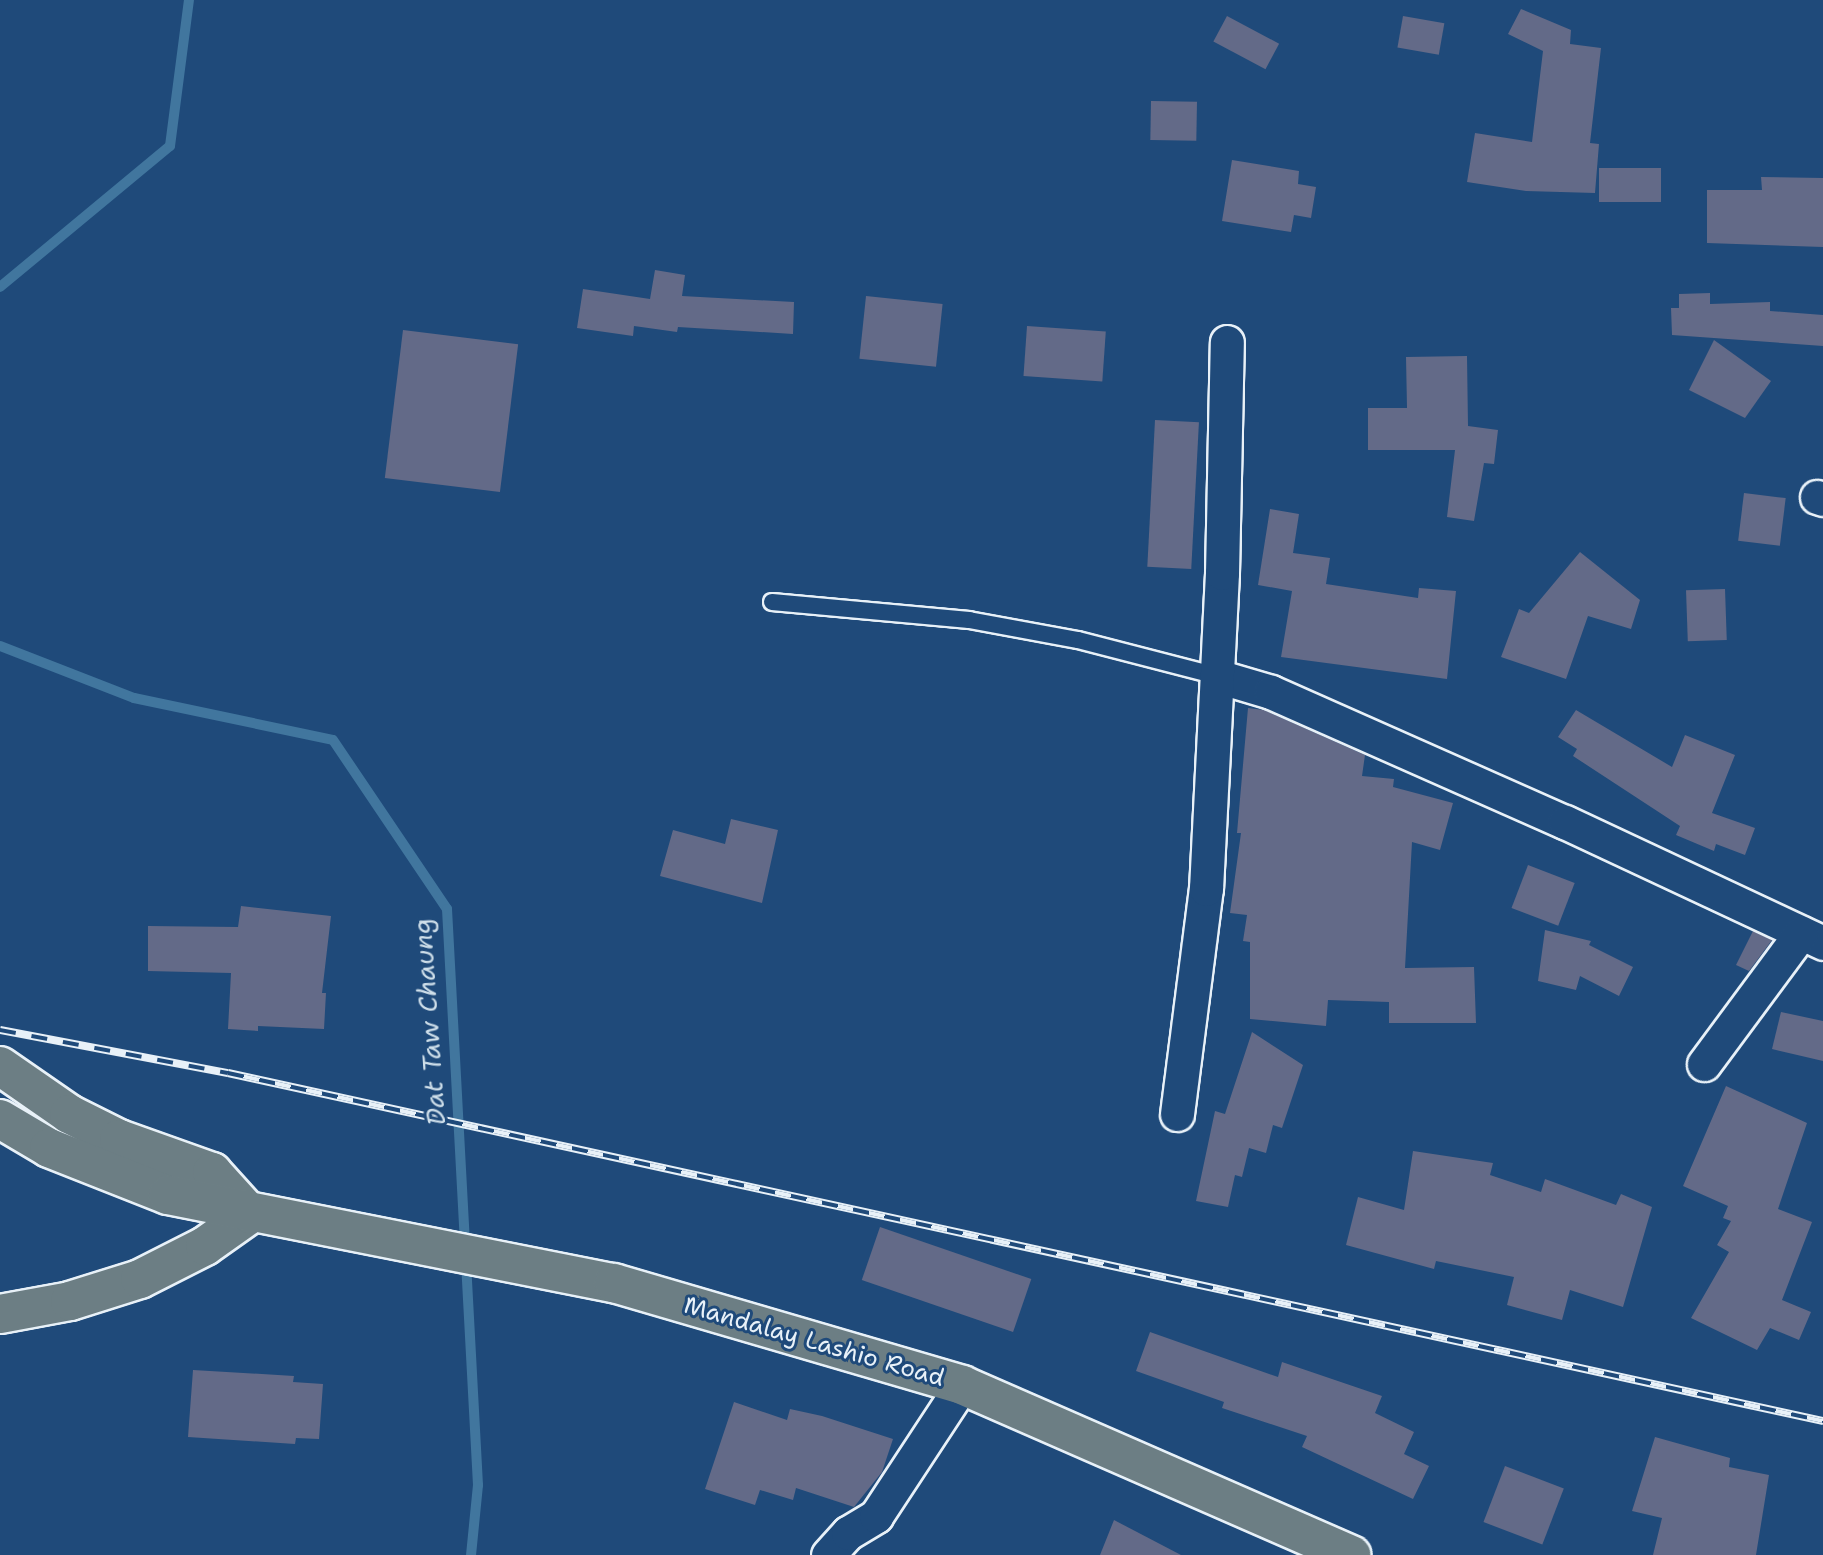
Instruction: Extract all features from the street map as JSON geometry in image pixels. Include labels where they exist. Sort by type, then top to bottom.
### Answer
[{"type":"main road","points":[[0,1066],[69,1114],[118,1139],[212,1172],[250,1214],[205,1246],[141,1279],[70,1301],[0,1314]]},
{"type":"main road","name":"Mandalay Lashio Road","points":[[0,1119],[49,1148],[168,1195],[250,1214],[303,1219],[614,1283],[961,1385],[1352,1555]]},
{"type":"street","points":[[1177,1114],[1206,889],[1217,676],[1227,342]]},
{"type":"street","points":[[1217,676],[1271,692],[1565,822],[1812,938],[1704,1064]]},
{"type":"street","points":[[828,1555],[848,1533],[876,1516],[961,1385]]},
{"type":"lane","points":[[772,602],[969,620],[1077,640],[1217,676]]},
{"type":"building","points":[[1521,9],[1571,30],[1570,44],[1601,48],[1590,143],[1599,144],[1595,193],[1526,191],[1467,182],[1475,133],[1532,142],[1543,51],[1508,34]]},
{"type":"building","points":[[1227,16],[1279,44],[1265,69],[1213,42]]},
{"type":"building","points":[[1403,16],[1444,23],[1439,55],[1397,48]]},
{"type":"building","points":[[1151,101],[1197,102],[1196,141],[1150,140]]},
{"type":"building","points":[[1232,160],[1299,171],[1298,184],[1316,187],[1311,218],[1294,215],[1291,232],[1222,221]]},
{"type":"building","points":[[1599,168],[1661,168],[1661,202],[1599,202]]},
{"type":"building","points":[[1761,177],[1823,178],[1823,247],[1707,243],[1707,190],[1762,190]]},
{"type":"building","points":[[655,270],[685,275],[682,296],[794,302],[793,334],[678,327],[677,332],[634,326],[633,336],[577,328],[583,289],[650,299]]},
{"type":"building","points":[[1710,293],[1710,304],[1770,302],[1770,311],[1823,315],[1823,346],[1672,335],[1671,308],[1679,308],[1679,294]]},
{"type":"building","points":[[866,296],[943,304],[936,367],[859,359]]},
{"type":"building","points":[[1027,326],[1106,332],[1102,381],[1024,376]]},
{"type":"building","points":[[403,330],[518,344],[500,492],[385,478]]},
{"type":"building","points":[[1714,340],[1771,381],[1745,418],[1689,390]]},
{"type":"building","points":[[1467,356],[1468,426],[1498,430],[1494,464],[1484,463],[1474,521],[1447,517],[1455,450],[1368,450],[1368,408],[1407,408],[1406,357]]},
{"type":"building","points":[[1155,420],[1199,422],[1191,569],[1147,567]]},
{"type":"building","points":[[1744,493],[1786,498],[1780,546],[1738,541]]},
{"type":"building","points":[[1270,509],[1299,514],[1293,553],[1330,558],[1326,584],[1418,598],[1419,588],[1456,591],[1447,679],[1281,657],[1292,591],[1258,585]]},
{"type":"building","points":[[1580,552],[1640,600],[1631,629],[1588,616],[1566,679],[1501,657],[1519,609],[1529,613]]},
{"type":"building","points":[[1725,589],[1727,640],[1688,641],[1686,590]]},
{"type":"building","points":[[1248,708],[1264,710],[1365,755],[1362,776],[1394,779],[1393,787],[1453,803],[1440,850],[1412,842],[1405,968],[1474,967],[1476,1023],[1389,1023],[1389,1002],[1328,1000],[1326,1026],[1250,1019],[1250,942],[1243,941],[1247,915],[1230,913],[1241,833],[1237,833]]},
{"type":"building","points":[[1576,710],[1672,767],[1685,735],[1735,755],[1712,813],[1755,828],[1745,855],[1716,844],[1714,851],[1676,835],[1680,826],[1573,756],[1577,749],[1558,737]]},
{"type":"building","points":[[731,819],[778,830],[762,903],[660,876],[673,830],[725,844]]},
{"type":"building","points":[[1528,865],[1575,883],[1558,926],[1512,908]]},
{"type":"building","points":[[241,906],[331,916],[322,993],[326,993],[324,1029],[258,1026],[258,1031],[228,1029],[231,973],[148,971],[148,926],[238,927]]},
{"type":"building","points":[[1545,930],[1591,941],[1589,945],[1633,967],[1619,996],[1580,976],[1576,990],[1538,981]]},
{"type":"building","points":[[1753,931],[1772,940],[1749,971],[1736,965]]},
{"type":"building","points":[[1781,1012],[1823,1021],[1823,1061],[1772,1049]]},
{"type":"building","points":[[1252,1032],[1303,1065],[1282,1128],[1273,1125],[1266,1153],[1249,1148],[1242,1177],[1235,1175],[1228,1207],[1196,1201],[1215,1111],[1225,1114]]},
{"type":"building","points":[[1726,1086],[1807,1123],[1778,1209],[1812,1222],[1782,1300],[1811,1312],[1799,1340],[1770,1328],[1757,1350],[1691,1318],[1729,1252],[1717,1245],[1731,1221],[1723,1218],[1728,1206],[1683,1186]]},
{"type":"building","points":[[1413,1151],[1493,1163],[1490,1175],[1541,1192],[1545,1179],[1616,1205],[1621,1194],[1652,1207],[1623,1307],[1570,1290],[1562,1320],[1507,1305],[1514,1277],[1436,1261],[1434,1269],[1346,1245],[1358,1197],[1404,1210]]},
{"type":"building","points":[[880,1227],[1031,1279],[1013,1332],[862,1280]]},
{"type":"building","points":[[1150,1332],[1278,1377],[1282,1362],[1382,1396],[1375,1413],[1414,1432],[1404,1454],[1429,1466],[1413,1499],[1302,1447],[1307,1436],[1222,1408],[1224,1402],[1136,1371]]},
{"type":"building","points":[[193,1370],[294,1376],[293,1382],[323,1384],[319,1439],[296,1438],[295,1444],[188,1437]]},
{"type":"building","points":[[734,1402],[787,1420],[790,1409],[822,1416],[893,1439],[882,1472],[854,1507],[796,1488],[793,1500],[760,1490],[755,1505],[705,1489]]},
{"type":"building","points":[[1655,1437],[1730,1458],[1729,1467],[1769,1475],[1756,1555],[1653,1555],[1662,1518],[1632,1511]]},
{"type":"building","points":[[1505,1466],[1564,1489],[1542,1545],[1483,1522]]},
{"type":"building","points":[[1114,1520],[1181,1555],[1100,1555]]},
{"type":"waterway","name":"Dat Taw Chaung","points":[[0,287],[170,146],[189,0]]},
{"type":"waterway","name":"Dat Taw Chaung","points":[[0,646],[134,698],[333,740],[447,909],[478,1485],[471,1555]]},
{"type":"railway","points":[[0,1030],[228,1073],[1823,1421]]}]
